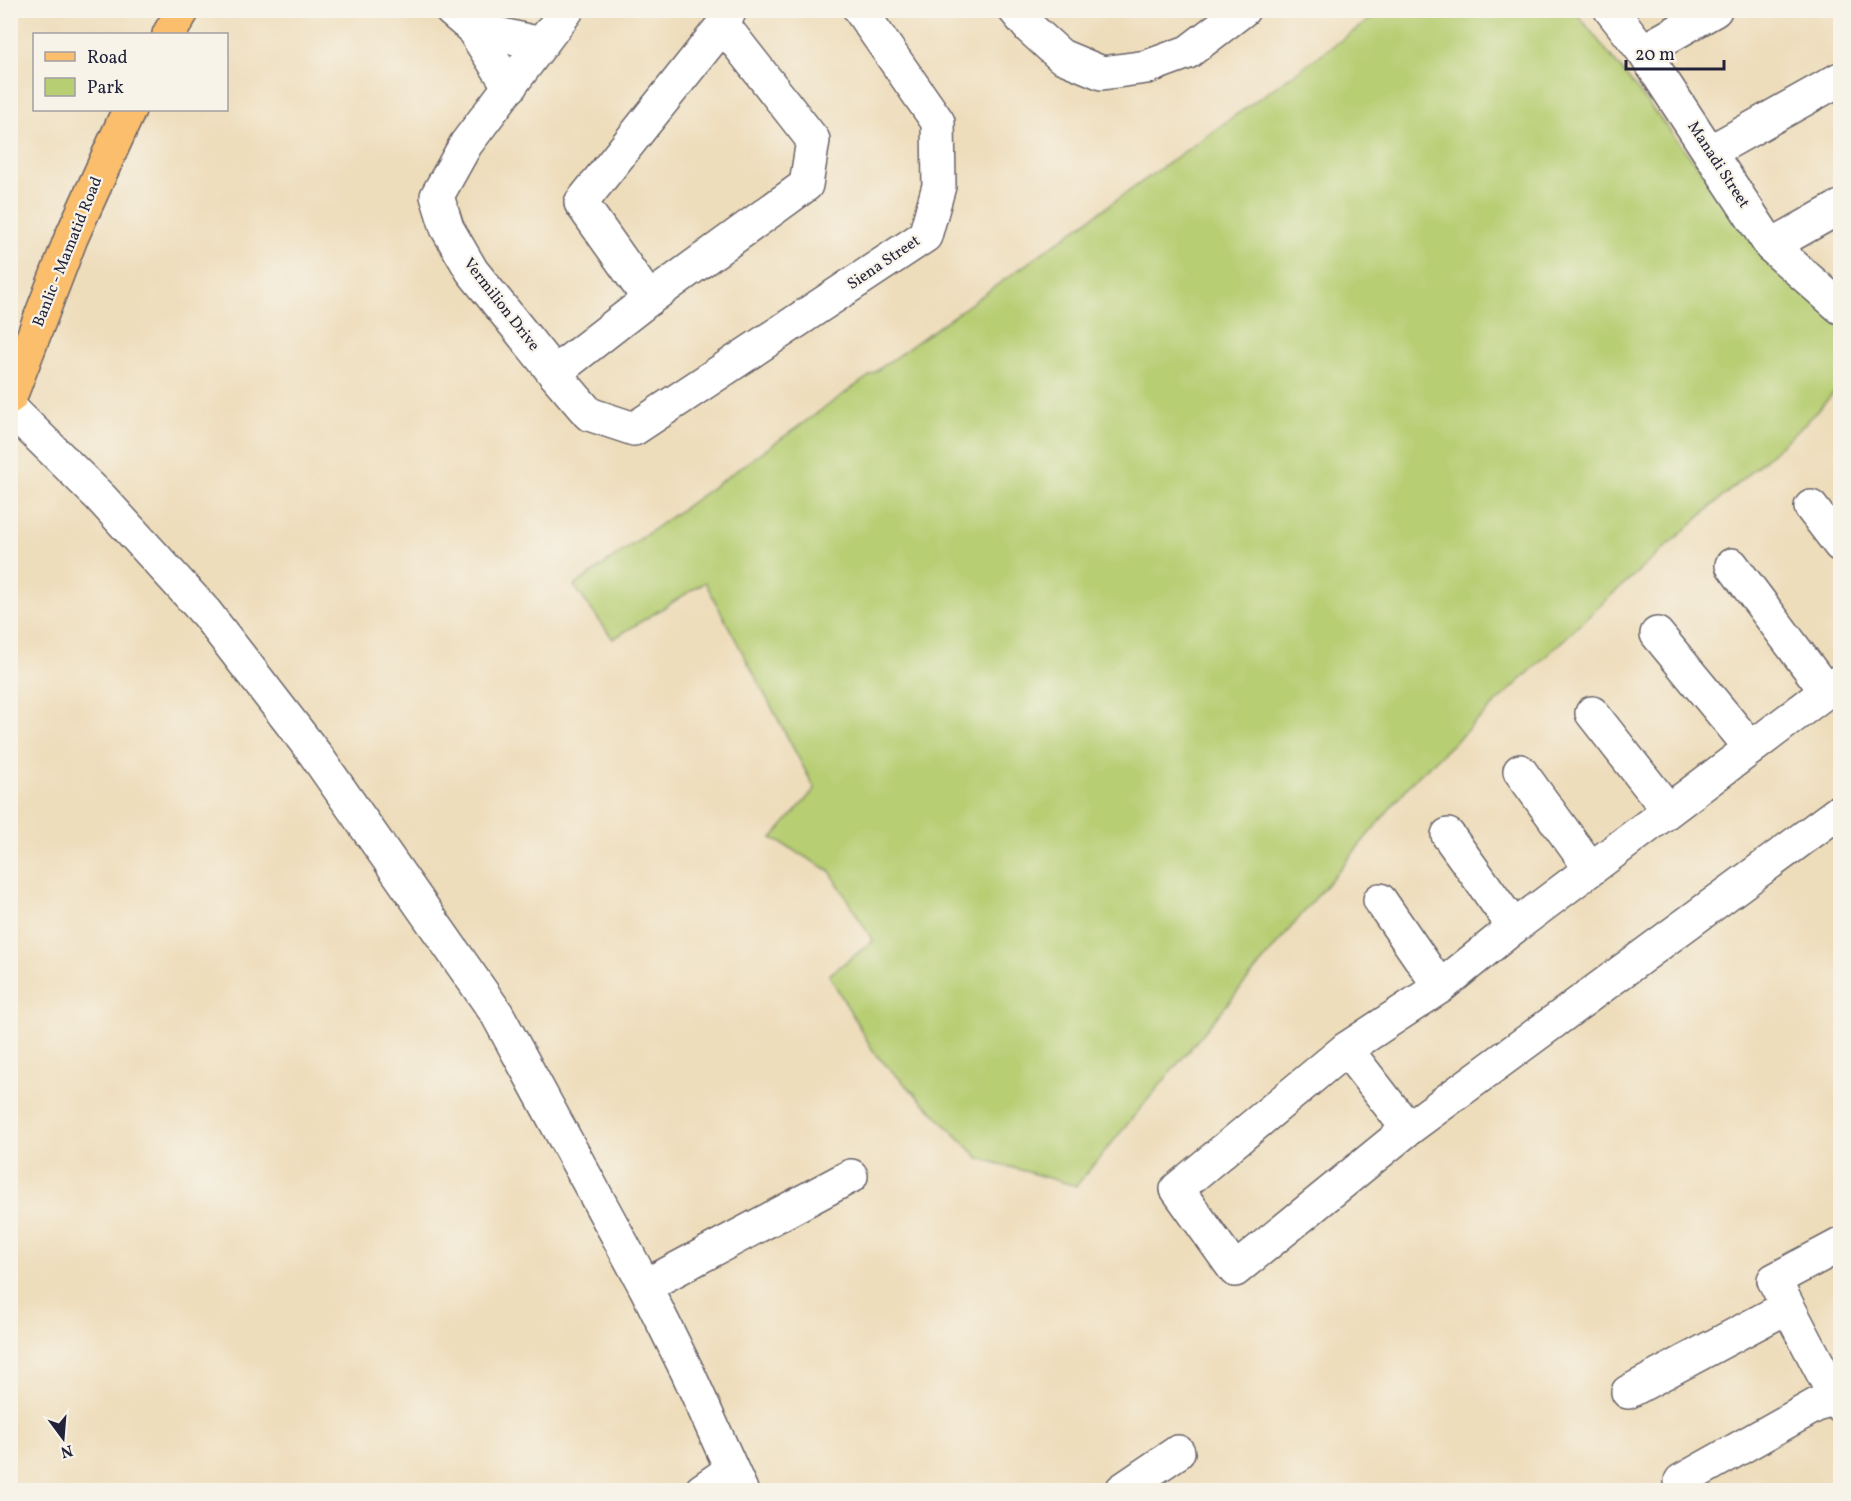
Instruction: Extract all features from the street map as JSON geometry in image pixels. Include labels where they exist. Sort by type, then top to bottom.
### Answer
[{"type":"main road","points":[[170,33],[183,10]]},
{"type":"main road","name":"Banlic - Mamatid Road","points":[[10,397],[71,238],[129,111]]},
{"type":"street","name":"Vermilion Drive","points":[[567,10],[466,144],[437,196],[447,228],[472,271],[554,373],[589,414],[634,429]]},
{"type":"street","name":"Siena Street","points":[[634,429],[925,236],[939,186],[938,122],[860,10]]},
{"type":"street","points":[[1015,10],[1030,28],[1061,56],[1102,74],[1147,67],[1188,52],[1243,10]]},
{"type":"street","name":"Manadi Street","points":[[1611,10],[1643,51],[1771,246],[1840,307]]},
{"type":"street","points":[[1643,51],[1715,10]]},
{"type":"street","points":[[554,373],[649,299],[806,185],[813,140],[727,18],[581,203],[649,299]]},
{"type":"street","points":[[461,19],[541,44]]},
{"type":"street","points":[[461,19],[510,87]]},
{"type":"street","points":[[1710,152],[1840,79]]},
{"type":"street","points":[[1771,246],[1840,207]]},
{"type":"street","points":[[10,408],[101,498],[206,613],[315,754],[497,1014],[645,1286],[688,1373],[736,1480],[702,1491]]},
{"type":"street","points":[[1811,507],[1840,545]]},
{"type":"street","points":[[1732,565],[1833,686],[1514,927],[1440,987],[1346,1049],[1177,1189],[1235,1270],[1408,1130],[1840,811]]},
{"type":"street","points":[[1657,634],[1750,748]]},
{"type":"street","points":[[1592,713],[1668,810]]},
{"type":"street","points":[[1520,771],[1591,869]]},
{"type":"street","points":[[1448,835],[1514,927]]},
{"type":"street","points":[[1380,900],[1440,987]]},
{"type":"street","points":[[1346,1049],[1408,1130]]},
{"type":"street","points":[[645,1286],[850,1176]]},
{"type":"street","points":[[1681,1481],[1835,1385],[1787,1307],[1774,1280],[1840,1245]]},
{"type":"street","points":[[1628,1392],[1787,1307]]},
{"type":"street","points":[[1122,1491],[1178,1452]]},
{"type":"green space","points":[[1382,11],[1575,11],[1787,279],[1840,319],[1840,386],[1807,422],[1607,599],[1412,782],[1076,1186],[979,1158],[875,1054],[829,975],[873,941],[830,871],[772,838],[815,789],[705,582],[613,639],[574,586]]}]
